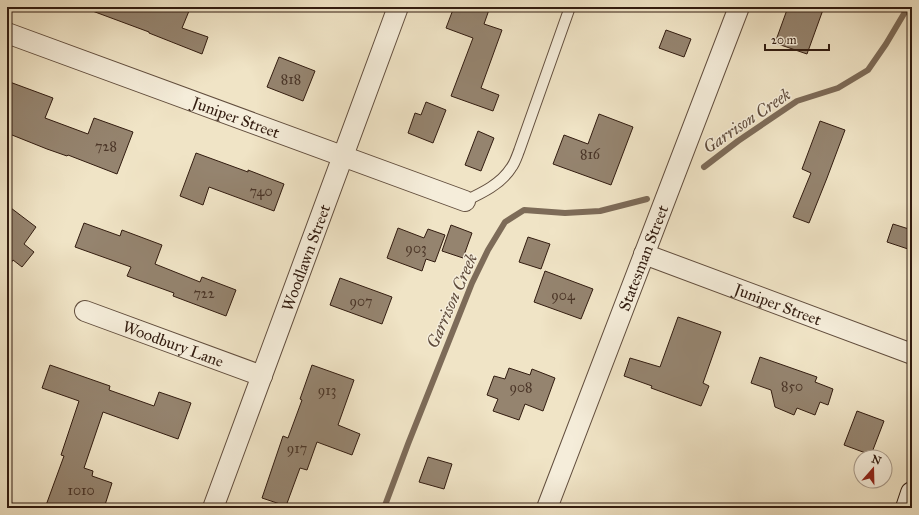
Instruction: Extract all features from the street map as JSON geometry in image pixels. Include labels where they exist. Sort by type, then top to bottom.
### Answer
[{"type":"main road","points":[[907,508],[912,493]]},
{"type":"street","name":"Woodlawn Street","points":[[213,508],[398,7]]},
{"type":"street","name":"Statesman Street","points":[[547,508],[739,7]]},
{"type":"street","name":"Juniper Street","points":[[7,33],[465,201]]},
{"type":"street","name":"Juniper Street","points":[[644,254],[912,354]]},
{"type":"street","name":"Woodbury Lane","points":[[84,311],[262,376]]},
{"type":"lane","points":[[465,201],[484,192],[498,182],[511,168],[519,151],[570,7]]},
{"type":"building","points":[[87,7],[179,7],[189,11],[182,28],[208,37],[202,54],[87,9]]},
{"type":"building","points":[[454,7],[490,7],[484,24],[502,30],[481,88],[499,95],[493,111],[451,96],[473,38],[446,28]]},
{"type":"building","points":[[788,7],[824,7],[807,54],[775,43]]},
{"type":"building","points":[[666,30],[691,39],[684,57],[659,48]]},
{"type":"building","points":[[279,57],[315,71],[303,101],[267,87]]},
{"type":"building","points":[[7,81],[53,98],[45,118],[88,134],[94,118],[133,132],[117,174],[7,133]]},
{"type":"building","points":[[426,102],[446,110],[433,143],[408,133],[415,113],[421,115]]},
{"type":"building","points":[[599,114],[633,127],[611,185],[553,164],[564,135],[588,144]]},
{"type":"building","points":[[820,121],[845,130],[809,223],[793,217],[811,173],[802,169]]},
{"type":"building","points":[[478,131],[494,138],[481,171],[465,165]]},
{"type":"building","points":[[196,153],[248,172],[248,170],[284,184],[274,211],[209,187],[203,205],[180,196]]},
{"type":"building","points":[[7,205],[36,227],[24,244],[34,252],[22,267],[13,260],[7,269]]},
{"type":"building","points":[[84,223],[120,236],[122,230],[162,245],[155,264],[200,282],[202,277],[236,290],[226,316],[173,296],[174,293],[127,276],[131,267],[75,247]]},
{"type":"building","points":[[893,224],[912,230],[912,238],[908,249],[887,242]]},
{"type":"building","points":[[451,225],[472,233],[463,258],[442,251]]},
{"type":"building","points":[[398,228],[424,238],[428,229],[445,235],[435,262],[426,259],[422,271],[387,258]]},
{"type":"building","points":[[528,237],[550,244],[541,269],[519,262]]},
{"type":"building","points":[[545,271],[593,289],[581,319],[534,302]]},
{"type":"building","points":[[340,278],[392,297],[382,324],[330,305]]},
{"type":"building","points":[[678,317],[721,332],[703,383],[709,386],[701,406],[651,388],[652,386],[624,376],[630,358],[660,367]]},
{"type":"building","points":[[760,357],[817,377],[815,382],[833,389],[828,405],[820,402],[815,415],[797,408],[794,415],[775,407],[771,390],[751,383]]},
{"type":"building","points":[[50,365],[110,386],[109,390],[154,406],[159,392],[191,403],[178,439],[103,412],[84,468],[93,471],[92,476],[112,483],[104,508],[45,508],[64,456],[61,455],[79,401],[42,388]]},
{"type":"building","points":[[312,365],[354,380],[338,425],[360,434],[352,455],[317,442],[307,470],[300,468],[286,506],[262,498],[283,436],[288,438],[302,400],[300,399]]},
{"type":"building","points":[[509,368],[530,375],[532,369],[555,378],[543,411],[525,404],[519,420],[493,411],[498,399],[487,395],[494,376],[505,379]]},
{"type":"building","points":[[857,411],[884,421],[873,449],[855,449],[844,445]]},
{"type":"building","points":[[428,457],[452,464],[444,489],[419,482]]},
{"type":"waterway","name":"Garrison Creek","points":[[704,167],[738,141],[797,101],[838,88],[868,70],[886,44],[908,7]]},
{"type":"waterway","name":"Garrison Creek","points":[[384,508],[472,283],[488,250],[505,222],[524,210],[565,213],[600,211],[647,199]]}]
